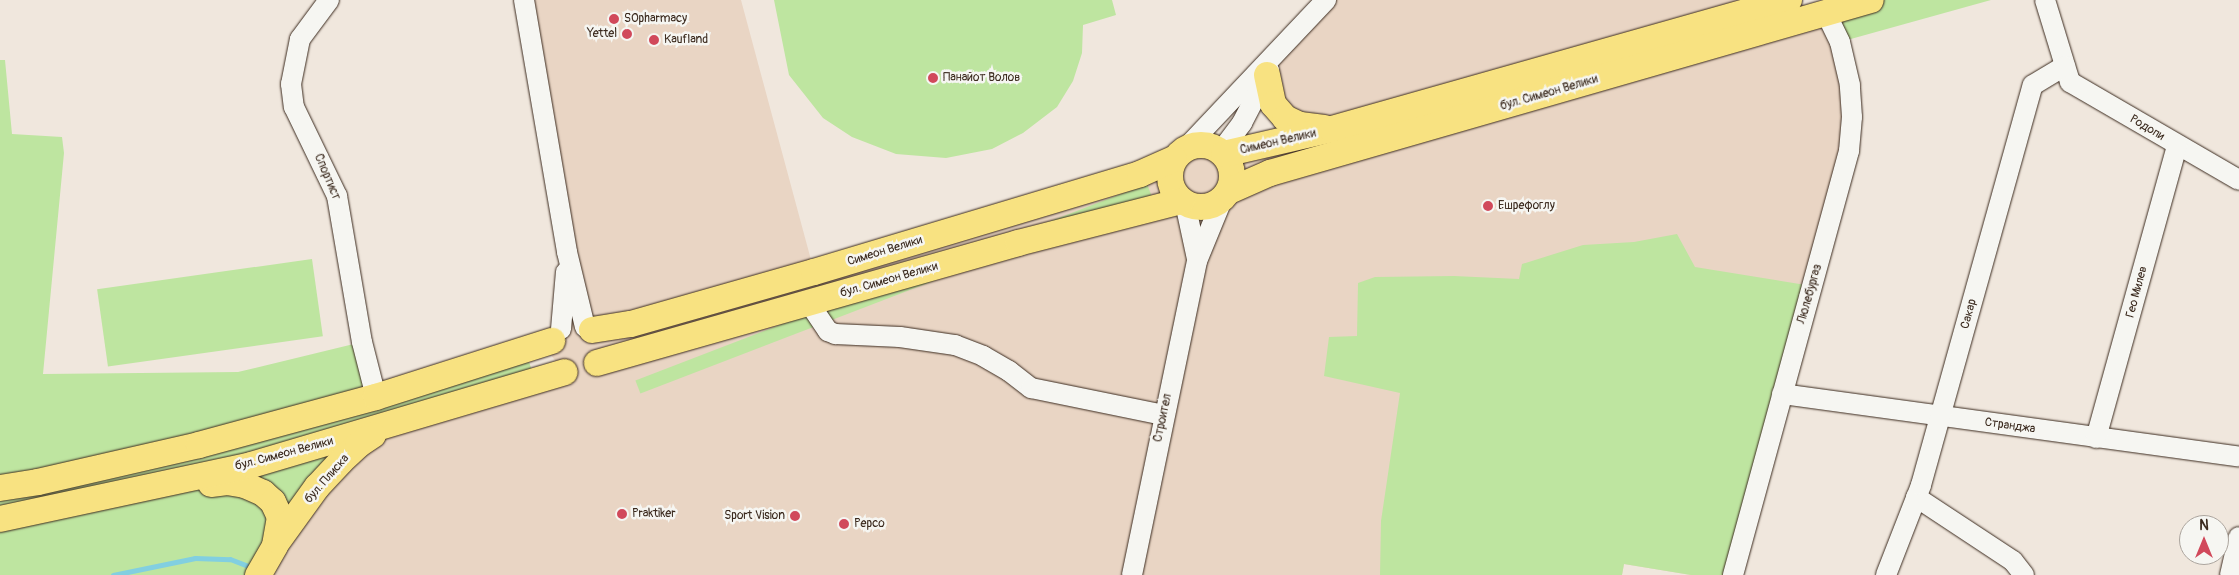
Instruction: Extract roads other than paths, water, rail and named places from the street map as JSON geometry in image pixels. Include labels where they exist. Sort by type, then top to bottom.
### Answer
[{"type":"main road","name":"бул. Симеон Велики","points":[[1332,129],[1789,0]]},
{"type":"main road","name":"бул. Симеон Велики","points":[[1225,196],[1270,173],[1871,0]]},
{"type":"main road","points":[[1267,75],[1273,104],[1285,118],[1300,125],[1332,129]]},
{"type":"main road","name":"Симеон Велики","points":[[1223,153],[1332,129]]},
{"type":"main road","points":[[1204,144],[1223,153],[1233,172],[1225,196],[1204,208],[1184,202],[1174,192],[1170,182],[1170,170],[1180,154],[1204,144]]},
{"type":"main road","name":"Симеон Велики","points":[[573,332],[631,324],[823,269],[1140,174],[1180,154]]},
{"type":"main road","name":"бул. Симеон Велики","points":[[597,362],[1018,243],[1184,202]]},
{"type":"main road","points":[[0,488],[38,482],[199,445],[376,397],[573,332]]},
{"type":"main road","points":[[573,332],[600,349],[597,362],[587,372],[579,375],[564,372],[554,362],[550,348],[573,332]]},
{"type":"main road","name":"бул. Симеон Велики","points":[[0,519],[251,465],[564,372]]},
{"type":"main road","name":"бул. Плиска","points":[[258,575],[275,546],[317,487],[358,445],[392,424]]},
{"type":"main road","points":[[109,496],[227,482],[245,485],[264,493],[274,502],[280,517],[275,546]]},
{"type":"street","name":"Спортист","points":[[329,0],[300,39],[291,84],[294,107],[337,196],[362,342],[376,397]]},
{"type":"street","points":[[524,0],[567,252],[573,332]]},
{"type":"street","points":[[1180,154],[1326,0]]},
{"type":"street","name":"Родопи","points":[[2044,0],[2070,82],[2239,180]]},
{"type":"street","name":"Люлебургаз","points":[[1733,575],[1849,151],[1852,117],[1850,85],[1840,42],[1826,13]]},
{"type":"street","points":[[1223,153],[1242,122],[1281,47]]},
{"type":"street","name":"Сакар","points":[[1886,575],[1916,497],[1941,416],[2033,85],[2064,66]]},
{"type":"street","name":"Гео Милев","points":[[2096,438],[2178,146]]},
{"type":"street","points":[[1197,261],[1225,196]]},
{"type":"street","points":[[1184,202],[1197,261]]},
{"type":"street","name":"Строител","points":[[1132,575],[1197,261]]},
{"type":"street","points":[[809,303],[828,331],[835,334],[900,337],[955,345],[983,356],[1009,371],[1031,388],[1164,415]]},
{"type":"street","name":"Странджа","points":[[1782,394],[2239,457]]},
{"type":"street","points":[[1916,497],[2013,561],[2024,575]]},
{"type":"street","points":[[2230,575],[2239,537]]},
{"type":"waterway","points":[[113,575],[195,558],[230,559],[254,568]]},
{"type":"place","name":"SOpharmacy","points":[[614,19]]},
{"type":"place","name":"Yettel","points":[[627,34]]},
{"type":"place","name":"Kaufland","points":[[654,40]]},
{"type":"place","name":"Панайот Волов","points":[[933,78]]},
{"type":"place","name":"Ешрефоглу","points":[[1488,206]]},
{"type":"place","name":"Praktiker","points":[[622,514]]},
{"type":"place","name":"Sport Vision","points":[[795,516]]},
{"type":"place","name":"Pepco","points":[[844,524]]}]
